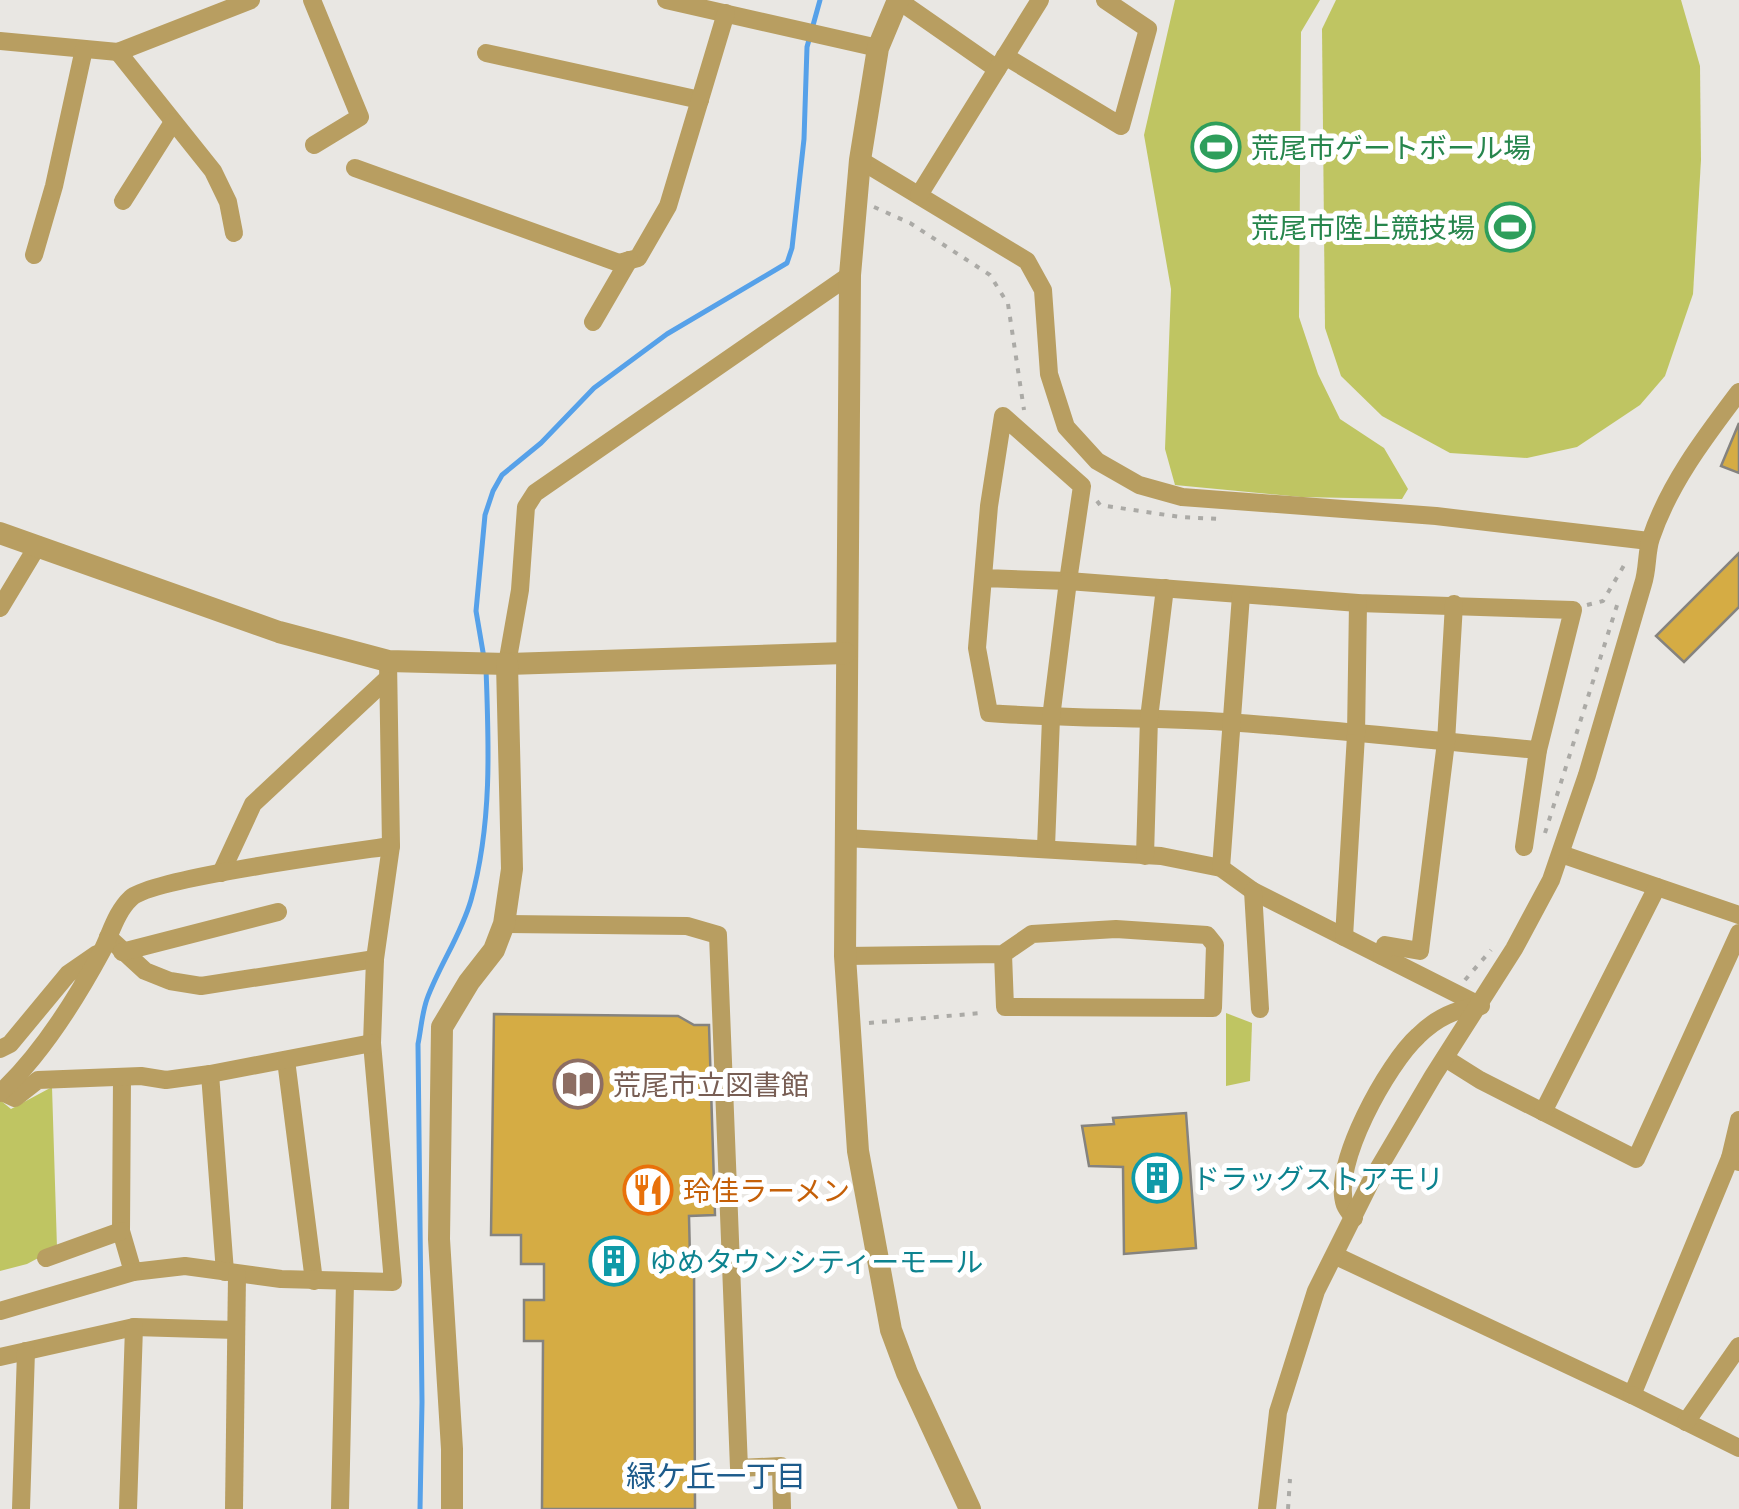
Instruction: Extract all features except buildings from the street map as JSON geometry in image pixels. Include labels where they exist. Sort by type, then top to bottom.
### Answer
[{"type":"street","points":[[0,41],[118,52],[251,0]]},
{"type":"street","points":[[312,0],[360,117],[314,145]]},
{"type":"street","points":[[666,0],[878,48]]},
{"type":"street","points":[[970,1509],[906,1373],[891,1330],[858,1151],[844,956],[850,276],[860,160],[878,48],[898,0],[1001,63],[1120,126],[1148,28],[1105,0]]},
{"type":"street","points":[[919,195],[1040,0]]},
{"type":"street","points":[[355,168],[619,263],[638,258],[668,206],[726,13]]},
{"type":"street","points":[[34,255],[54,186],[84,49]]},
{"type":"street","points":[[118,52],[212,172],[228,202],[234,233]]},
{"type":"street","points":[[486,53],[700,100]]},
{"type":"street","points":[[122,201],[173,122]]},
{"type":"street","points":[[860,160],[1027,261],[1043,290],[1050,374],[1066,427],[1098,461],[1139,486],[1182,497],[1436,516],[1650,542]]},
{"type":"street","points":[[594,322],[629,260]]},
{"type":"street","points":[[452,1509],[439,1239],[442,1028],[469,982],[494,950],[504,924],[512,869],[504,664],[520,590],[526,506],[535,493],[850,276]]},
{"type":"street","points":[[1267,1509],[1278,1412],[1316,1291],[1372,1181],[1514,949],[1561,854],[1644,584],[1650,542],[1682,472],[1739,392]]},
{"type":"street","points":[[1046,847],[1051,718],[1082,486],[1003,416],[989,506],[977,648],[989,712],[1051,718],[1230,722],[1538,750]]},
{"type":"street","points":[[0,533],[388,670],[434,662],[504,664],[845,653]]},
{"type":"street","points":[[0,608],[38,545]]},
{"type":"street","points":[[984,578],[1301,596],[1358,603],[1573,610],[1538,750],[1533,845]]},
{"type":"street","points":[[1145,856],[1150,718],[1166,588]]},
{"type":"street","points":[[1221,868],[1241,595]]},
{"type":"street","points":[[1344,938],[1356,735],[1358,603]]},
{"type":"street","points":[[1382,956],[1385,945],[1420,951],[1446,742],[1454,604]]},
{"type":"street","points":[[0,1312],[133,1272],[185,1266],[314,1281],[393,1282],[372,1043],[375,959],[392,846],[388,670]]},
{"type":"street","points":[[221,873],[253,804],[388,670]]},
{"type":"street","points":[[846,838],[1046,847],[1221,868],[1254,891],[1480,1006]]},
{"type":"street","points":[[372,1043],[166,1080],[38,1080],[15,1098],[1,1092],[35,1055],[134,894],[221,873],[392,846]]},
{"type":"street","points":[[1561,854],[1739,915]]},
{"type":"street","points":[[1544,1112],[1657,887]]},
{"type":"street","points":[[1254,891],[1260,1009]]},
{"type":"street","points":[[122,952],[278,912]]},
{"type":"street","points":[[504,924],[686,926],[718,935],[738,1468],[782,1466],[782,1509]]},
{"type":"street","points":[[844,956],[1003,954],[1032,934],[1116,929],[1207,935],[1215,945],[1213,1008],[1005,1008],[1003,954]]},
{"type":"street","points":[[1445,1058],[1636,1158],[1739,934]]},
{"type":"street","points":[[105,944],[145,971],[170,981],[201,986],[375,959]]},
{"type":"street","points":[[0,1048],[10,1044],[68,974],[105,944]]},
{"type":"street","points":[[1354,1218],[1344,1204],[1344,1174],[1376,1092],[1416,1037],[1458,1009],[1480,1006]]},
{"type":"street","points":[[286,1060],[314,1281]]},
{"type":"street","points":[[210,1074],[236,1330],[234,1509]]},
{"type":"street","points":[[122,1077],[121,1230],[133,1272]]},
{"type":"street","points":[[1632,1395],[1734,1160],[1739,1120]]},
{"type":"street","points":[[46,1258],[121,1230]]},
{"type":"street","points":[[1336,1256],[1739,1448]]},
{"type":"street","points":[[340,1509],[344,1282]]},
{"type":"street","points":[[0,1357],[134,1328],[236,1330]]},
{"type":"street","points":[[128,1509],[134,1328]]},
{"type":"street","points":[[1686,1422],[1739,1346]]},
{"type":"street","points":[[21,1509],[26,1351]]},
{"type":"path","points":[[1573,610],[1603,601],[1626,562],[1633,563],[1630,572]]},
{"type":"path","points":[[1533,845],[1622,590]]},
{"type":"path","points":[[1453,991],[1480,966],[1496,941]]},
{"type":"path","points":[[864,1023],[981,1013]]},
{"type":"green space","points":[[1175,0],[1320,0],[1301,32],[1299,317],[1318,374],[1340,419],[1384,448],[1408,489],[1402,499],[1301,497],[1175,485],[1165,449],[1171,289],[1144,135]]},
{"type":"green space","name":"荒尾市陸上競技場","points":[[1336,0],[1681,0],[1700,66],[1701,160],[1693,294],[1665,376],[1640,405],[1577,447],[1527,458],[1450,453],[1382,416],[1341,376],[1325,328],[1322,29]]},
{"type":"green space","points":[[1226,1013],[1252,1023],[1250,1081],[1226,1086]]},
{"type":"green space","points":[[52,1087],[57,1248],[27,1264],[0,1271],[0,1100],[11,1109]]},
{"type":"waterway","points":[[484,658],[476,611],[485,515],[502,475],[541,443],[594,388],[667,334],[787,263],[804,139],[807,47],[820,0]]},
{"type":"waterway","points":[[420,1509],[418,1044],[427,999],[467,913],[478,872],[488,785],[486,669]]},
{"type":"place","name":"荒尾市ゲートボール場","points":[[1216,147]]},
{"type":"place","name":"荒尾市陸上競技場","points":[[1510,227]]},
{"type":"place","name":"荒尾市立図書館","points":[[578,1084]]},
{"type":"place","name":"ドラッグストアモリ","points":[[1157,1178]]},
{"type":"place","name":"玲佳ラーメン","points":[[648,1190]]},
{"type":"place","name":"ゆめタウンシティーモール","points":[[614,1261]]},
{"type":"district","name":"緑ケ丘一丁目","points":[[716,1475]]}]
